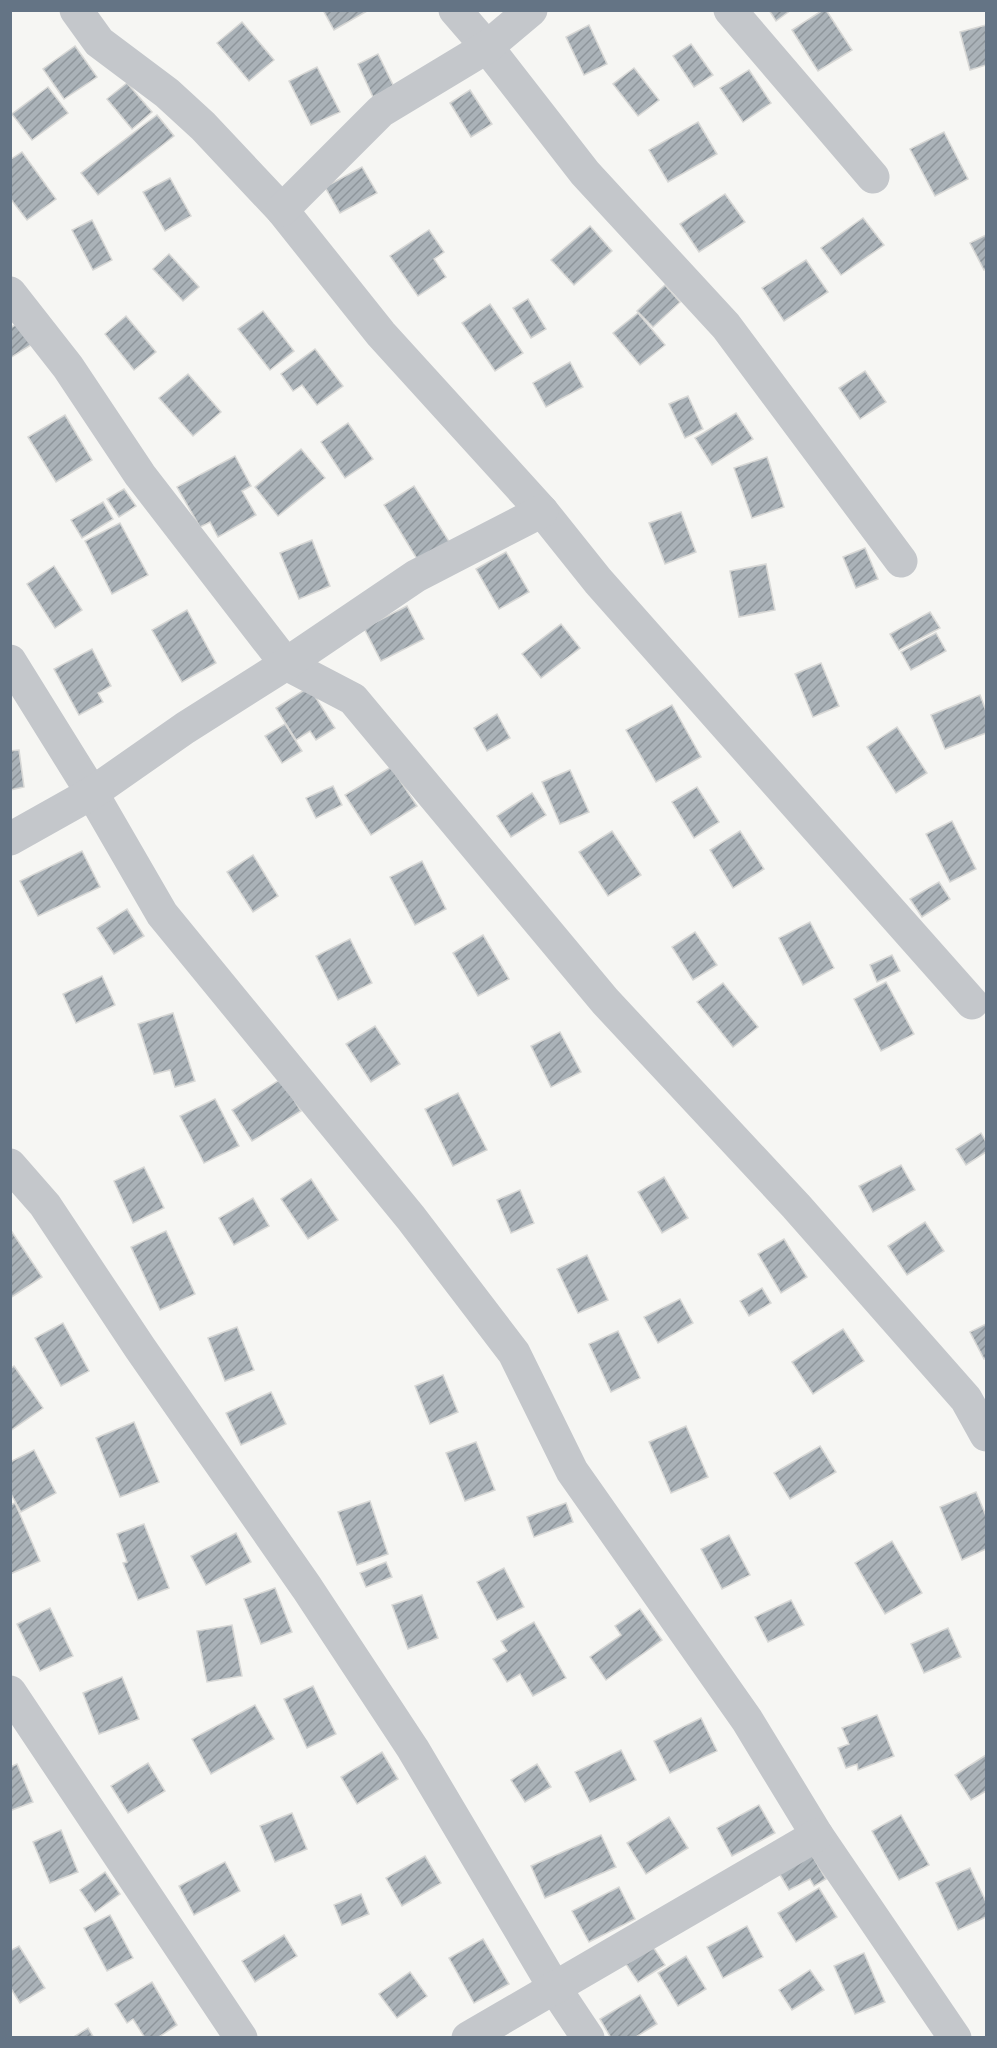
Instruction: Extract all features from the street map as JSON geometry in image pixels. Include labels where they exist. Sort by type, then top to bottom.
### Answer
[{"type":"street","points":[[76,10],[99,42],[167,93],[203,126],[282,210],[381,334],[542,511],[598,581],[972,1003]]},
{"type":"street","points":[[454,10],[487,47],[585,173],[726,326],[901,561]]},
{"type":"street","points":[[282,210],[381,111],[487,47],[531,10]]},
{"type":"street","points":[[730,10],[873,177]]},
{"type":"street","points":[[10,293],[68,367],[140,476],[286,664],[353,699],[605,1000],[812,1224],[966,1399],[987,1435]]},
{"type":"street","points":[[10,839],[92,793],[185,728],[286,664],[416,576],[542,511]]},
{"type":"street","points":[[10,661],[92,793],[162,914],[411,1218],[514,1353],[572,1471],[747,1720],[817,1835],[955,2037]]},
{"type":"street","points":[[10,1165],[45,1205],[140,1348],[313,1598],[413,1749],[554,1987],[588,2037]]},
{"type":"street","points":[[10,1692],[242,2037]]},
{"type":"street","points":[[468,2037],[817,1835]]},
{"type":"building","points":[[323,10],[367,10],[367,11],[334,30]]},
{"type":"building","points":[[769,10],[791,10],[776,21]]},
{"type":"building","points":[[826,10],[852,50],[818,71],[792,30]]},
{"type":"building","points":[[242,22],[274,60],[249,81],[217,43]]},
{"type":"building","points":[[589,25],[607,64],[584,75],[566,37]]},
{"type":"building","points":[[986,25],[986,65],[970,70],[960,32]]},
{"type":"building","points":[[691,44],[713,75],[694,87],[673,56]]},
{"type":"building","points":[[75,46],[97,77],[64,99],[43,69]]},
{"type":"building","points":[[378,54],[394,87],[373,97],[358,64]]},
{"type":"building","points":[[317,67],[340,112],[311,125],[289,81]]},
{"type":"building","points":[[634,68],[659,100],[638,116],[613,84]]},
{"type":"building","points":[[749,70],[771,103],[743,122],[720,88]]},
{"type":"building","points":[[127,83],[152,112],[132,129],[107,99]]},
{"type":"building","points":[[48,87],[68,113],[32,140],[12,114]]},
{"type":"building","points":[[470,90],[492,124],[471,137],[450,103]]},
{"type":"building","points":[[157,115],[174,136],[98,195],[81,173]]},
{"type":"building","points":[[698,122],[717,154],[668,182],[649,150]]},
{"type":"building","points":[[944,132],[968,179],[935,196],[910,149]]},
{"type":"building","points":[[22,152],[56,199],[27,220],[10,198],[10,160]]},
{"type":"building","points":[[362,167],[377,193],[340,213],[325,187]]},
{"type":"building","points":[[170,178],[191,216],[165,231],[143,192]]},
{"type":"building","points":[[725,194],[745,222],[699,252],[680,224]]},
{"type":"building","points":[[863,218],[884,245],[841,275],[821,248]]},
{"type":"building","points":[[92,220],[112,260],[93,270],[72,230]]},
{"type":"building","points":[[590,226],[612,251],[574,285],[551,260]]},
{"type":"building","points":[[429,230],[444,252],[434,259],[446,277],[418,296],[390,256]]},
{"type":"building","points":[[986,235],[986,269],[984,270],[970,243]]},
{"type":"building","points":[[169,254],[199,287],[183,301],[153,269]]},
{"type":"building","points":[[806,260],[828,292],[784,321],[762,288]]},
{"type":"building","points":[[665,285],[680,302],[653,327],[637,311]]},
{"type":"building","points":[[528,299],[546,329],[531,338],[513,308]]},
{"type":"building","points":[[490,304],[523,353],[495,371],[462,323]]},
{"type":"building","points":[[263,311],[294,351],[270,370],[238,329]]},
{"type":"building","points":[[638,313],[665,345],[640,365],[613,333]]},
{"type":"building","points":[[126,316],[156,352],[134,370],[105,334]]},
{"type":"building","points":[[20,322],[34,343],[10,358],[10,328]]},
{"type":"building","points":[[315,349],[343,386],[317,405],[302,385],[293,391],[281,374]]},
{"type":"building","points":[[570,362],[583,387],[546,407],[533,383]]},
{"type":"building","points":[[865,371],[886,402],[860,419],[839,388]]},
{"type":"building","points":[[188,374],[221,412],[193,436],[159,398]]},
{"type":"building","points":[[688,396],[703,429],[685,438],[669,404]]},
{"type":"building","points":[[736,413],[753,439],[712,465],[695,438]]},
{"type":"building","points":[[65,415],[92,460],[56,482],[28,437]]},
{"type":"building","points":[[348,423],[373,459],[345,478],[321,442]]},
{"type":"building","points":[[301,449],[325,478],[278,516],[255,487]]},
{"type":"building","points":[[235,456],[251,486],[242,491],[256,515],[218,537],[210,522],[200,527],[177,487]]},
{"type":"building","points":[[767,457],[784,507],[752,518],[734,468]]},
{"type":"building","points":[[414,486],[450,543],[419,562],[384,505]]},
{"type":"building","points":[[124,489],[136,506],[119,517],[107,499]]},
{"type":"building","points":[[103,502],[113,519],[82,538],[71,520]]},
{"type":"building","points":[[681,512],[696,552],[665,564],[649,523]]},
{"type":"building","points":[[120,523],[148,575],[112,594],[85,541]]},
{"type":"building","points":[[312,540],[330,586],[299,599],[280,553]]},
{"type":"building","points":[[865,548],[878,579],[856,588],[843,557]]},
{"type":"building","points":[[506,552],[529,592],[499,609],[476,569]]},
{"type":"building","points":[[766,564],[775,610],[739,617],[730,571]]},
{"type":"building","points":[[54,566],[82,610],[55,628],[27,584]]},
{"type":"building","points":[[407,606],[424,639],[381,661],[364,628]]},
{"type":"building","points":[[187,610],[216,663],[182,682],[152,630]]},
{"type":"building","points":[[930,612],[940,628],[899,650],[890,634]]},
{"type":"building","points":[[561,624],[580,648],[541,678],[522,654]]},
{"type":"building","points":[[936,633],[946,651],[911,670],[901,652]]},
{"type":"building","points":[[92,649],[111,686],[98,693],[103,702],[79,715],[54,669]]},
{"type":"building","points":[[821,663],[839,706],[813,717],[795,674]]},
{"type":"building","points":[[309,687],[335,728],[316,740],[310,731],[296,740],[276,708]]},
{"type":"building","points":[[980,695],[986,711],[986,733],[945,749],[931,715]]},
{"type":"building","points":[[672,705],[701,757],[656,782],[626,730]]},
{"type":"building","points":[[497,714],[510,738],[487,751],[474,728]]},
{"type":"building","points":[[285,724],[302,751],[282,763],[265,736]]},
{"type":"building","points":[[897,727],[927,773],[896,793],[867,747]]},
{"type":"building","points":[[19,750],[24,787],[10,790],[10,751]]},
{"type":"building","points":[[391,767],[417,806],[371,835],[345,795]]},
{"type":"building","points":[[570,770],[589,812],[560,824],[542,782]]},
{"type":"building","points":[[333,786],[342,805],[316,818],[306,798]]},
{"type":"building","points":[[697,787],[719,822],[694,838],[672,802]]},
{"type":"building","points":[[532,793],[546,815],[511,837],[497,816]]},
{"type":"building","points":[[952,821],[976,869],[950,882],[926,834]]},
{"type":"building","points":[[612,831],[641,875],[608,896],[579,852]]},
{"type":"building","points":[[740,831],[764,869],[733,888],[710,850]]},
{"type":"building","points":[[82,851],[100,887],[38,916],[20,881]]},
{"type":"building","points":[[253,855],[278,896],[253,912],[227,872]]},
{"type":"building","points":[[422,861],[446,909],[415,925],[390,877]]},
{"type":"building","points":[[939,882],[950,899],[922,917],[910,899]]},
{"type":"building","points":[[127,909],[144,936],[114,954],[97,928]]},
{"type":"building","points":[[810,922],[834,968],[803,985],[779,938]]},
{"type":"building","points":[[695,932],[717,965],[693,980],[672,947]]},
{"type":"building","points":[[483,935],[509,979],[478,996],[453,953]]},
{"type":"building","points":[[350,939],[372,983],[338,1000],[316,956]]},
{"type":"building","points":[[892,955],[900,971],[877,982],[870,965]]},
{"type":"building","points":[[102,976],[115,1005],[76,1023],[63,994]]},
{"type":"building","points":[[886,982],[914,1034],[881,1051],[854,999]]},
{"type":"building","points":[[723,983],[758,1027],[733,1047],[697,1002]]},
{"type":"building","points":[[173,1013],[195,1081],[175,1087],[170,1070],[154,1074],[138,1024]]},
{"type":"building","points":[[375,1026],[400,1064],[371,1082],[346,1044]]},
{"type":"building","points":[[560,1032],[581,1072],[551,1087],[531,1046]]},
{"type":"building","points":[[281,1079],[301,1111],[252,1141],[232,1110]]},
{"type":"building","points":[[458,1093],[487,1150],[453,1166],[425,1109]]},
{"type":"building","points":[[215,1099],[239,1146],[204,1163],[180,1116]]},
{"type":"building","points":[[981,1133],[986,1142],[986,1152],[966,1165],[956,1149]]},
{"type":"building","points":[[901,1165],[915,1190],[873,1212],[859,1186]]},
{"type":"building","points":[[144,1167],[164,1208],[133,1223],[114,1181]]},
{"type":"building","points":[[664,1177],[688,1218],[662,1233],[638,1192]]},
{"type":"building","points":[[311,1179],[338,1220],[308,1239],[281,1199]]},
{"type":"building","points":[[520,1190],[534,1223],[511,1233],[497,1200]]},
{"type":"building","points":[[253,1198],[269,1226],[234,1245],[219,1218]]},
{"type":"building","points":[[925,1222],[944,1251],[907,1275],[888,1246]]},
{"type":"building","points":[[166,1231],[195,1294],[160,1310],[131,1247]]},
{"type":"building","points":[[12,1232],[42,1277],[10,1298],[10,1233]]},
{"type":"building","points":[[784,1239],[807,1277],[781,1293],[758,1254]]},
{"type":"building","points":[[587,1255],[608,1300],[578,1313],[557,1269]]},
{"type":"building","points":[[762,1288],[771,1303],[749,1316],[740,1301]]},
{"type":"building","points":[[680,1299],[693,1323],[658,1343],[644,1317]]},
{"type":"building","points":[[63,1323],[89,1371],[61,1386],[35,1338]]},
{"type":"building","points":[[986,1324],[986,1358],[984,1359],[970,1332]]},
{"type":"building","points":[[237,1327],[254,1370],[225,1381],[208,1338]]},
{"type":"building","points":[[843,1329],[864,1361],[813,1394],[792,1362]]},
{"type":"building","points":[[618,1331],[640,1378],[611,1392],[589,1344]]},
{"type":"building","points":[[14,1366],[43,1408],[10,1431],[10,1369]]},
{"type":"building","points":[[443,1375],[458,1412],[430,1424],[415,1386]]},
{"type":"building","points":[[271,1392],[286,1424],[241,1445],[226,1413]]},
{"type":"building","points":[[134,1422],[159,1482],[120,1497],[96,1438]]},
{"type":"building","points":[[686,1426],[708,1477],[671,1493],[649,1442]]},
{"type":"building","points":[[476,1442],[495,1490],[465,1501],[446,1453]]},
{"type":"building","points":[[820,1446],[836,1472],[790,1499],[774,1473]]},
{"type":"building","points":[[34,1450],[56,1493],[21,1512],[10,1492],[10,1462]]},
{"type":"building","points":[[976,1492],[986,1516],[986,1549],[962,1560],[940,1507]]},
{"type":"building","points":[[370,1501],[388,1554],[357,1565],[338,1512]]},
{"type":"building","points":[[15,1503],[40,1561],[10,1574],[10,1505]]},
{"type":"building","points":[[566,1503],[573,1522],[534,1537],[527,1517]]},
{"type":"building","points":[[144,1524],[169,1588],[138,1600],[123,1563],[127,1562],[117,1534]]},
{"type":"building","points":[[236,1533],[251,1562],[206,1585],[191,1556]]},
{"type":"building","points":[[729,1535],[750,1575],[722,1589],[701,1549]]},
{"type":"building","points":[[892,1541],[922,1593],[885,1614],[855,1563]]},
{"type":"building","points":[[386,1562],[392,1577],[366,1587],[360,1573]]},
{"type":"building","points":[[504,1568],[524,1607],[497,1620],[477,1582]]},
{"type":"building","points":[[275,1588],[292,1632],[261,1644],[244,1599]]},
{"type":"building","points":[[422,1595],[438,1638],[408,1649],[392,1605]]},
{"type":"building","points":[[791,1600],[804,1625],[768,1642],[755,1617]]},
{"type":"building","points":[[50,1608],[73,1656],[40,1671],[17,1624]]},
{"type":"building","points":[[640,1609],[662,1640],[606,1680],[590,1657],[621,1635],[615,1626]]},
{"type":"building","points":[[534,1622],[566,1678],[533,1696],[520,1674],[507,1682],[493,1659],[507,1651],[501,1641]]},
{"type":"building","points":[[232,1625],[242,1676],[207,1682],[197,1631]]},
{"type":"building","points":[[948,1628],[961,1657],[924,1673],[911,1644]]},
{"type":"building","points":[[122,1677],[139,1719],[99,1734],[83,1693]]},
{"type":"building","points":[[313,1686],[336,1734],[307,1748],[284,1699]]},
{"type":"building","points":[[255,1705],[274,1739],[211,1774],[192,1739]]},
{"type":"building","points":[[877,1715],[894,1756],[858,1770],[857,1764],[846,1768],[838,1748],[849,1744],[842,1728]]},
{"type":"building","points":[[701,1718],[717,1751],[670,1773],[654,1741]]},
{"type":"building","points":[[621,1750],[636,1780],[590,1802],[575,1772]]},
{"type":"building","points":[[382,1752],[398,1779],[357,1804],[341,1777]]},
{"type":"building","points":[[986,1755],[986,1791],[971,1800],[955,1775]]},
{"type":"building","points":[[148,1763],[165,1791],[128,1813],[111,1786]]},
{"type":"building","points":[[17,1764],[33,1802],[12,1810],[10,1806],[10,1767]]},
{"type":"building","points":[[537,1764],[551,1787],[525,1802],[511,1780]]},
{"type":"building","points":[[759,1805],[775,1833],[732,1856],[717,1828]]},
{"type":"building","points":[[292,1813],[307,1849],[275,1862],[260,1826]]},
{"type":"building","points":[[901,1815],[929,1865],[899,1880],[872,1831]]},
{"type":"building","points":[[669,1817],[688,1848],[646,1874],[627,1843]]},
{"type":"building","points":[[61,1830],[78,1872],[50,1883],[33,1842]]},
{"type":"building","points":[[601,1835],[616,1867],[545,1898],[531,1866]]},
{"type":"building","points":[[812,1855],[826,1879],[814,1886],[810,1879],[789,1890],[779,1873]]},
{"type":"building","points":[[425,1856],[441,1883],[402,1906],[386,1878]]},
{"type":"building","points":[[225,1862],[240,1891],[194,1915],[179,1886]]},
{"type":"building","points":[[970,1868],[986,1902],[986,1917],[958,1930],[936,1883]]},
{"type":"building","points":[[105,1872],[120,1894],[95,1912],[80,1890]]},
{"type":"building","points":[[619,1887],[635,1919],[589,1942],[572,1911]]},
{"type":"building","points":[[819,1888],[837,1917],[796,1942],[778,1913]]},
{"type":"building","points":[[361,1894],[369,1914],[342,1925],[334,1905]]},
{"type":"building","points":[[110,1915],[133,1958],[107,1971],[84,1928]]},
{"type":"building","points":[[747,1926],[763,1957],[723,1978],[707,1947]]},
{"type":"building","points":[[284,1935],[297,1956],[255,1982],[242,1961]]},
{"type":"building","points":[[483,1939],[509,1984],[474,2003],[449,1958]]},
{"type":"building","points":[[19,1946],[45,1988],[20,2003],[10,1987],[10,1951]]},
{"type":"building","points":[[653,1947],[665,1965],[638,1982],[626,1964]]},
{"type":"building","points":[[864,1953],[885,2002],[855,2014],[834,1966]]},
{"type":"building","points":[[686,1956],[706,1989],[678,2006],[658,1973]]},
{"type":"building","points":[[810,1970],[824,1990],[792,2010],[779,1990]]},
{"type":"building","points":[[410,1972],[427,1996],[397,2018],[379,1994]]},
{"type":"building","points":[[152,1982],[177,2025],[157,2038],[145,2038],[133,2019],[127,2023],[115,2004]]},
{"type":"building","points":[[640,1995],[657,2024],[634,2038],[611,2038],[600,2019]]},
{"type":"building","points":[[88,2028],[94,2038],[72,2038]]}]
